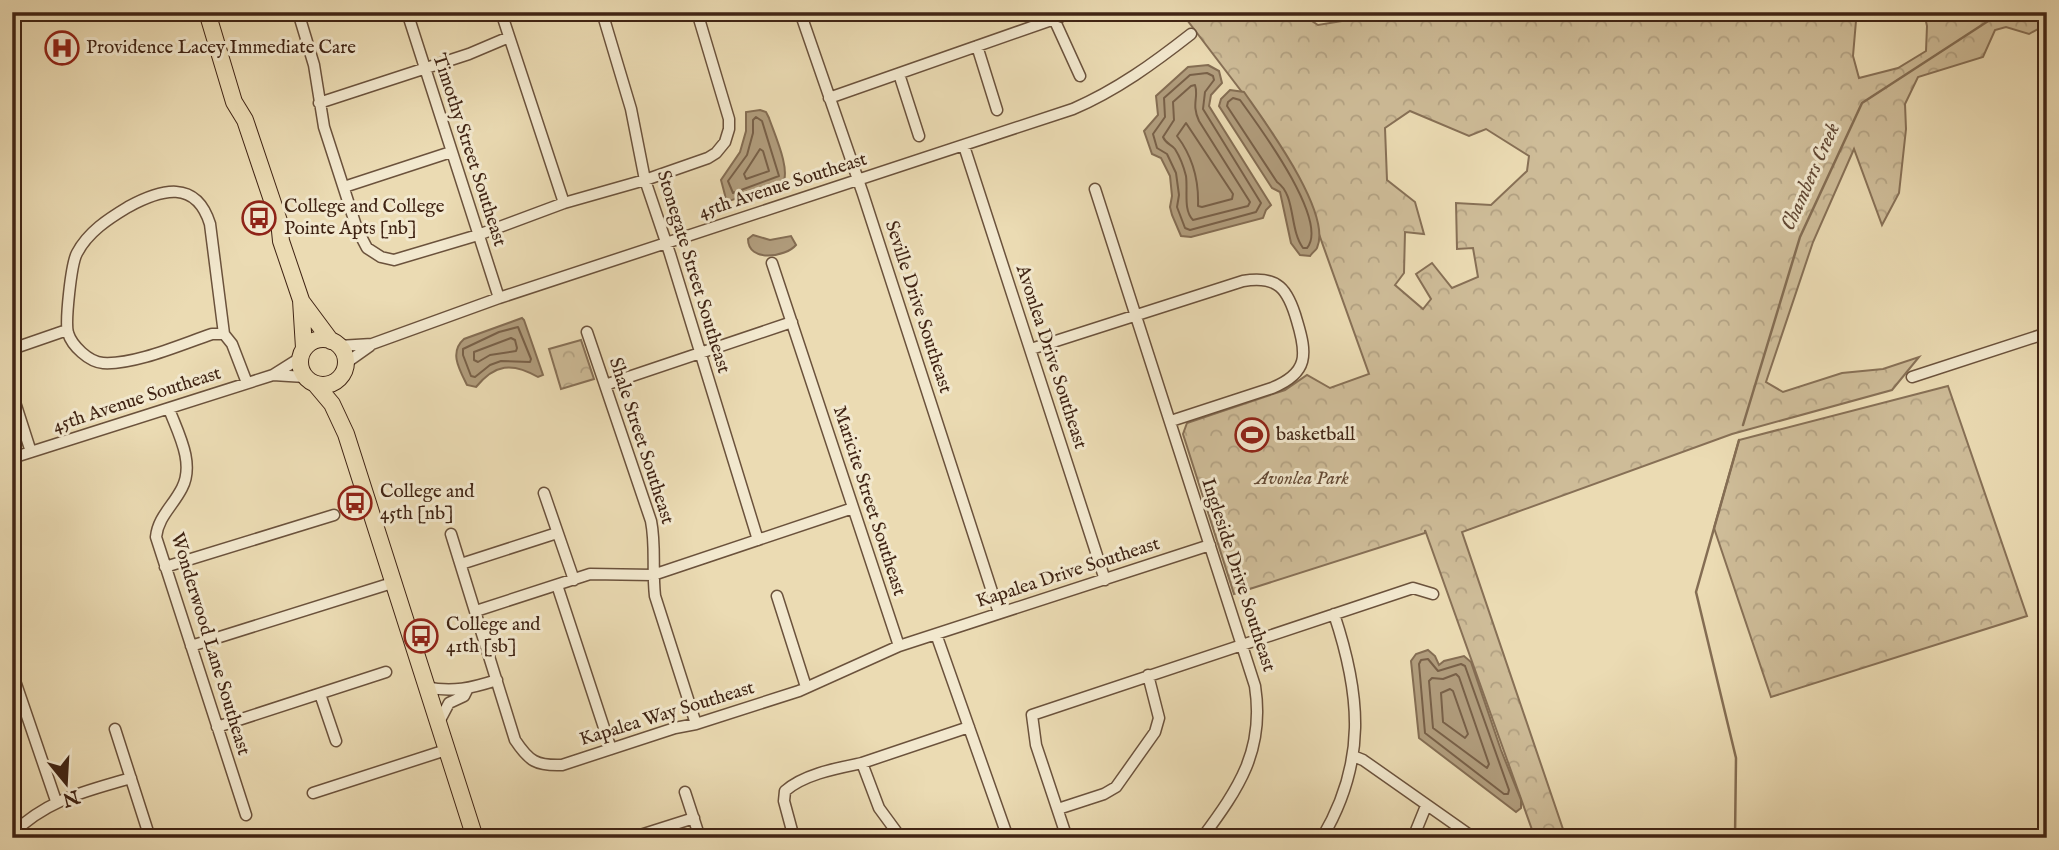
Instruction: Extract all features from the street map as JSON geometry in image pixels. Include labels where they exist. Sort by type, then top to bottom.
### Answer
[{"type":"main road","points":[[207,12],[234,102],[250,133],[279,221],[281,241],[301,300],[300,367],[332,404],[346,434],[475,838]]},
{"type":"main road","points":[[301,300],[345,355],[346,363],[339,379],[346,434]]},
{"type":"main road","points":[[302,353],[315,341],[335,343]]},
{"type":"main road","points":[[311,381],[328,385],[339,379]]},
{"type":"street","points":[[298,12],[314,65],[324,127],[361,240],[367,248],[381,257],[402,259],[478,235],[564,203],[645,180],[708,158],[720,149],[728,136],[729,119],[697,12]]},
{"type":"street","name":"Timothy Street Southeast","points":[[407,12],[499,298]]},
{"type":"street","points":[[501,12],[564,203]]},
{"type":"street","name":"Stonegate Street Southeast","points":[[602,12],[631,109],[645,180],[667,243],[758,540]]},
{"type":"street","name":"Seville Drive Southeast","points":[[800,12],[858,180],[999,613]]},
{"type":"street","points":[[829,98],[1068,12]]},
{"type":"street","points":[[1054,19],[1080,76]]},
{"type":"street","name":"45th Avenue Southeast","points":[[346,363],[372,344],[499,298],[1063,113],[1105,95],[1151,65],[1191,34]]},
{"type":"street","points":[[319,103],[469,54],[509,37]]},
{"type":"street","points":[[977,46],[997,110]]},
{"type":"street","points":[[899,74],[919,136]]},
{"type":"street","name":"Avonlea Drive Southeast","points":[[964,146],[1105,580]]},
{"type":"street","points":[[344,187],[451,152]]},
{"type":"street","name":"Ingleside Drive Southeast","points":[[1095,190],[1257,696],[1258,716],[1254,747],[1240,783],[1202,838]]},
{"type":"street","points":[[225,334],[212,334],[141,356],[103,363],[93,360],[72,342],[67,330],[76,254],[104,220],[147,197],[178,191],[195,198],[206,210],[208,217],[225,334],[232,344],[247,383]]},
{"type":"street","name":"Maricite Street Southeast","points":[[772,263],[899,646]]},
{"type":"street","points":[[1031,349],[1256,279],[1279,286],[1287,293],[1293,306],[1305,354],[1301,366],[1292,378],[1272,388],[1171,421]]},
{"type":"street","points":[[605,385],[792,322]]},
{"type":"street","points":[[12,349],[67,330]]},
{"type":"street","name":"Shale Street Southeast","points":[[587,331],[651,521],[655,542],[655,596],[696,724]]},
{"type":"street","points":[[1912,377],[2047,333]]},
{"type":"street","name":"45th Avenue Southeast","points":[[335,343],[372,344]]},
{"type":"street","name":"45th Avenue Southeast","points":[[12,458],[273,375],[302,353]]},
{"type":"street","name":"45th Avenue Southeast","points":[[273,375],[311,381]]},
{"type":"street","points":[[12,393],[31,452]]},
{"type":"street","name":"Wonderwood Lane Southeast","points":[[169,409],[188,468],[182,488],[157,528],[156,537],[246,815]]},
{"type":"street","points":[[544,493],[574,580]]},
{"type":"street","points":[[476,611],[590,574],[653,575],[853,508]]},
{"type":"street","points":[[165,567],[334,515]]},
{"type":"street","points":[[461,564],[557,533]]},
{"type":"street","points":[[426,687],[445,692],[461,688],[467,690],[497,680],[451,534]]},
{"type":"street","name":"Kapalea Drive Southeast","points":[[899,646],[1210,545]]},
{"type":"street","points":[[191,646],[392,583]]},
{"type":"street","points":[[557,585],[611,749]]},
{"type":"street","points":[[1067,838],[1037,745],[1032,715],[1413,588],[1433,594]]},
{"type":"street","points":[[777,596],[802,689],[899,646]]},
{"type":"street","points":[[1322,838],[1339,806],[1353,756],[1356,712],[1350,666],[1334,614]]},
{"type":"street","points":[[936,634],[1008,838]]},
{"type":"street","points":[[12,672],[56,801]]},
{"type":"street","points":[[218,727],[386,672]]},
{"type":"street","points":[[1058,809],[1104,794],[1116,787],[1155,732],[1159,718],[1148,675]]},
{"type":"street","name":"Kapalea Way Southeast","points":[[497,680],[514,740],[527,757],[545,765],[562,765],[675,727],[696,724],[802,689]]},
{"type":"street","points":[[438,724],[449,703],[464,696],[467,690]]},
{"type":"street","points":[[320,694],[336,741]]},
{"type":"street","points":[[794,838],[784,801],[785,791],[792,785],[969,727]]},
{"type":"street","points":[[115,729],[150,838]]},
{"type":"street","points":[[313,793],[446,750]]},
{"type":"street","points":[[1353,756],[1363,760],[1474,838]]},
{"type":"street","points":[[862,763],[879,808],[901,838]]},
{"type":"street","points":[[12,834],[35,813],[56,801],[131,778]]},
{"type":"street","points":[[685,793],[700,838]]},
{"type":"street","points":[[1413,838],[1426,806]]},
{"type":"street","points":[[631,838],[694,818]]},
{"type":"green space","name":"Avonlea Park","points":[[1181,12],[1298,12],[1318,25],[1360,18],[1373,12],[1852,12],[1856,21],[1853,56],[1859,78],[1898,68],[1926,51],[1927,26],[1924,12],[1958,12],[1964,17],[1963,12],[2047,12],[2047,24],[2029,34],[2006,27],[1995,30],[1983,57],[1918,77],[1905,104],[1906,129],[1899,193],[1882,225],[1854,149],[1813,242],[1766,382],[1783,392],[1842,373],[1883,369],[1919,357],[1892,390],[1732,434],[1462,532],[1566,838],[1535,838],[1425,530],[1425,533],[1234,594],[1183,434],[1187,423],[1285,390],[1307,375],[1330,388],[1369,374],[1305,195],[1264,121]],"holes":[[[1410,111],[1469,136],[1486,129],[1529,156],[1527,171],[1491,205],[1456,203],[1457,249],[1473,248],[1478,277],[1452,288],[1432,263],[1416,274],[1431,299],[1423,309],[1395,285],[1404,273],[1405,232],[1424,234],[1415,202],[1387,180],[1385,128]]]},
{"type":"green space","points":[[581,340],[594,379],[561,389],[549,349]]},
{"type":"green space","points":[[1948,386],[2027,616],[1771,697],[1714,528],[1739,440]]},
{"type":"green space","name":"basketball","points":[[1258,426],[1262,439],[1246,444],[1242,432]]},
{"type":"water","points":[[1208,65],[1219,71],[1222,83],[1211,95],[1209,106],[1271,205],[1263,218],[1191,237],[1181,236],[1170,207],[1170,176],[1161,158],[1152,154],[1144,131],[1158,115],[1156,96],[1188,67]]},
{"type":"water","points":[[1230,90],[1244,92],[1280,145],[1306,191],[1319,232],[1317,248],[1310,256],[1300,255],[1291,243],[1280,192],[1272,188],[1219,106],[1221,99]]},
{"type":"water","points":[[746,112],[766,112],[778,142],[785,178],[782,184],[729,201],[721,180],[740,152],[746,131]]},
{"type":"water","points":[[753,235],[770,240],[791,236],[796,245],[784,253],[761,255],[750,247],[748,239]]},
{"type":"water","points":[[522,318],[543,375],[538,377],[520,369],[504,368],[490,374],[476,387],[467,385],[457,361],[459,344],[464,339]]},
{"type":"water","points":[[1428,650],[1439,665],[1464,656],[1471,662],[1521,800],[1521,808],[1516,812],[1419,738],[1411,661],[1416,654]]},
{"type":"waterway","name":"Chambers Creek","points":[[1743,425],[1800,237],[1862,103],[2002,12]]},
{"type":"waterway","name":"Chambers Creek","points":[[1735,838],[1736,758],[1696,592],[1739,440]]},
{"type":"place","name":"Providence Lacey Immediate Care","points":[[62,48]]},
{"type":"place","name":"College and College Pointe Apts [nb]","points":[[259,218]]},
{"type":"place","name":"basketball","points":[[1252,435]]},
{"type":"place","name":"College and 45th [nb]","points":[[355,503]]},
{"type":"place","name":"College and 41th [sb]","points":[[421,636]]}]
